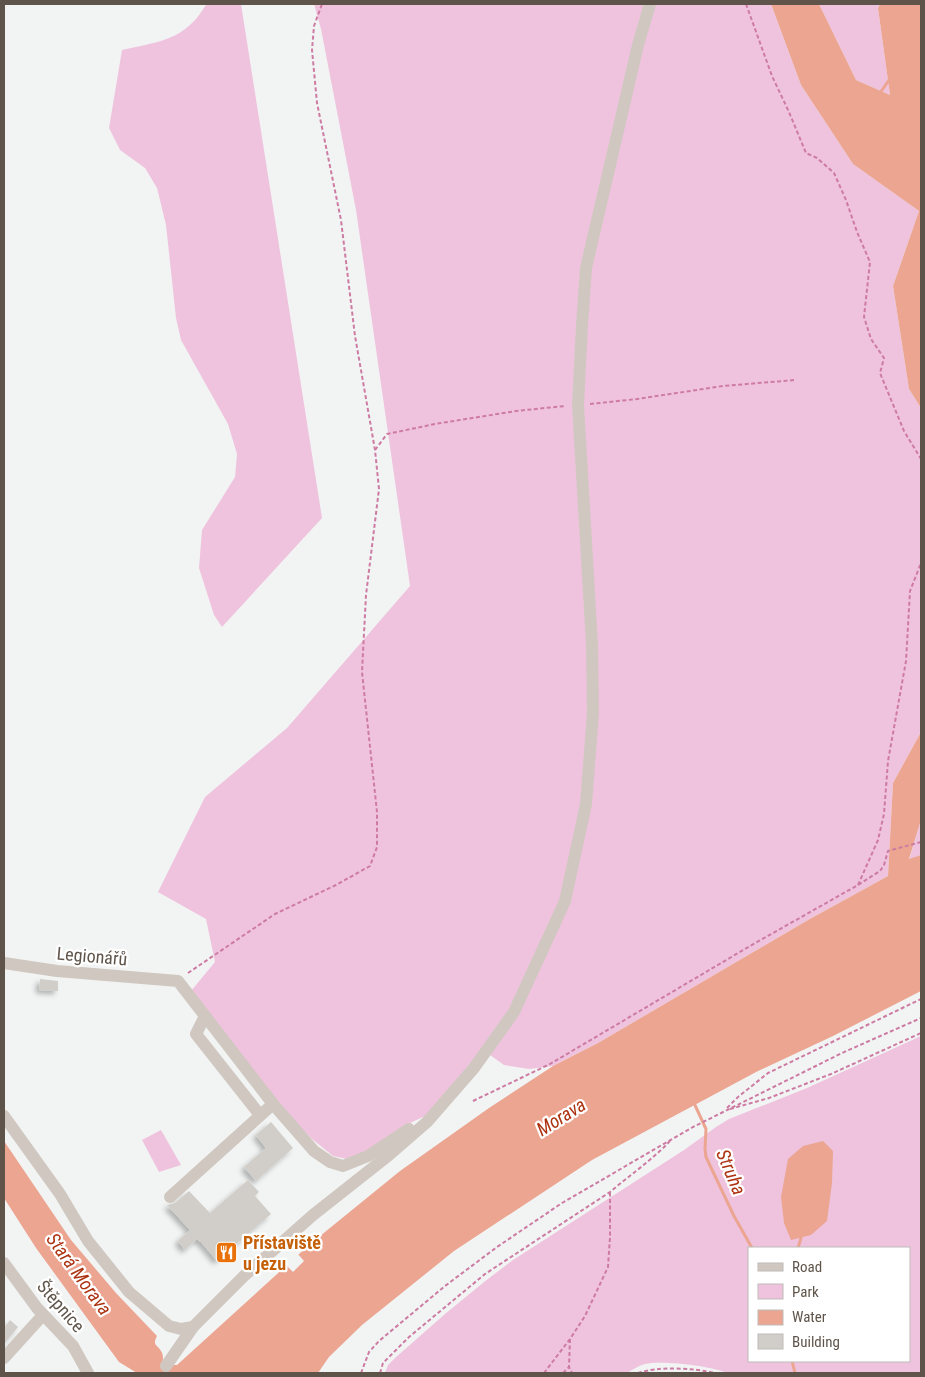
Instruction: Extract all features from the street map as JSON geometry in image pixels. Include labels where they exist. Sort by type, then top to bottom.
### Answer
[{"type":"street","points":[[166,1366],[193,1327],[244,1276],[313,1215],[389,1155],[427,1122],[474,1068],[514,1012],[565,901],[586,804],[593,713],[592,644],[578,405],[586,268],[638,45],[650,4]]},
{"type":"street","name":"Legionářů","points":[[4,963],[57,971],[178,981]]},
{"type":"street","points":[[178,981],[273,1104],[314,1151],[330,1162],[344,1166],[368,1156],[402,1133],[427,1122]]},
{"type":"street","points":[[205,1016],[196,1034],[260,1115]]},
{"type":"street","points":[[170,1197],[273,1104]]},
{"type":"street","points":[[4,1116],[60,1194],[88,1241],[129,1292],[169,1326],[181,1329],[193,1327]]},
{"type":"street","name":"Štěpnice","points":[[4,1263],[37,1308],[73,1346],[88,1373]]},
{"type":"street","points":[[4,1358],[43,1315]]},
{"type":"street","points":[[169,1326],[174,1354]]},
{"type":"path","points":[[178,981],[275,914],[336,885],[370,866],[377,847],[377,812],[362,672],[366,594],[379,489],[375,450],[355,336],[341,220],[317,103],[312,50],[314,26],[322,4]]},
{"type":"path","points":[[746,4],[772,76],[806,153],[817,158],[834,173],[870,262],[864,317],[870,339],[884,358],[880,373],[904,431],[921,459]]},
{"type":"path","points":[[375,450],[387,434],[435,424],[516,411],[637,399],[724,386],[795,380]]},
{"type":"path","points":[[858,885],[878,840],[884,814],[888,762],[906,661],[910,591],[921,562]]},
{"type":"path","points":[[474,1101],[550,1064],[750,946],[858,885],[880,871],[888,851],[921,842]]},
{"type":"path","points":[[726,1110],[738,1097],[768,1073],[921,999]]},
{"type":"path","points":[[361,1373],[369,1352],[379,1341],[497,1246],[562,1203],[696,1125],[842,1053],[921,1018]]},
{"type":"path","points":[[726,1110],[769,1098],[832,1074],[921,1033]]},
{"type":"path","points":[[380,1373],[383,1364],[409,1337],[485,1274],[610,1192],[651,1160],[673,1138]]},
{"type":"path","points":[[544,1373],[585,1316],[608,1267],[610,1192]]},
{"type":"path","points":[[570,1338],[569,1367],[572,1373]]},
{"type":"path","points":[[563,1373],[569,1367]]},
{"type":"path","points":[[638,1373],[657,1369],[714,1373]]},
{"type":"green space","points":[[207,4],[241,4],[322,518],[222,627],[214,615],[199,568],[202,530],[235,477],[237,454],[228,424],[181,340],[176,318],[166,225],[157,188],[145,168],[120,150],[109,128],[122,50],[159,41],[177,34],[194,21]]},
{"type":"green space","points":[[314,4],[771,4],[801,85],[853,164],[919,211],[893,286],[909,389],[921,408],[921,732],[893,783],[888,876],[808,920],[598,1043],[553,1066],[529,1069],[504,1065],[483,1050],[432,1113],[410,1123],[360,1156],[347,1159],[333,1156],[312,1139],[275,1102],[191,991],[215,962],[206,919],[158,892],[205,797],[287,728],[410,586],[356,210],[321,29]]},
{"type":"green space","points":[[819,4],[880,4],[878,8],[890,95],[856,80]]},
{"type":"green space","points":[[921,820],[921,855],[909,860]]},
{"type":"green space","points":[[921,1036],[921,1373],[727,1373],[699,1366],[653,1363],[645,1364],[627,1373],[385,1373],[388,1365],[395,1358],[445,1314],[513,1260],[729,1119],[807,1088]]},
{"type":"green space","points":[[161,1130],[181,1165],[159,1172],[142,1140]]},
{"type":"water","points":[[771,4],[819,4],[856,80],[890,95],[878,8],[880,4],[921,4],[921,408],[909,389],[893,286],[919,211],[853,164],[801,85]]},
{"type":"water","points":[[921,732],[921,820],[909,859],[921,855],[921,991],[833,1036],[758,1071],[592,1160],[454,1251],[362,1325],[329,1357],[318,1373],[137,1373],[119,1362],[36,1248],[4,1198],[4,1141],[71,1240],[116,1293],[157,1336],[155,1343],[163,1354],[162,1365],[177,1365],[309,1245],[400,1171],[489,1108],[553,1066],[598,1043],[808,920],[888,876],[893,783]]},
{"type":"water","points":[[823,1141],[833,1151],[832,1183],[827,1221],[811,1235],[791,1240],[784,1223],[781,1197],[788,1159],[803,1146]]},
{"type":"pier","points":[[297,1253],[304,1261],[293,1272],[285,1264]]},
{"type":"building","points":[[40,979],[58,981],[58,991],[39,990]]},
{"type":"building","points":[[271,1122],[293,1148],[256,1181],[244,1167],[266,1148],[256,1135]]},
{"type":"building","points":[[248,1180],[259,1192],[255,1196],[271,1214],[217,1261],[197,1239],[185,1250],[178,1241],[190,1230],[167,1205],[175,1203],[189,1191],[210,1213]]},
{"type":"building","points":[[10,1320],[18,1327],[4,1344],[4,1328]]},
{"type":"waterway","points":[[880,93],[889,80]]},
{"type":"waterway","name":"Struha","points":[[694,1103],[706,1129],[706,1157],[734,1216],[751,1247]]},
{"type":"waterway","points":[[798,1247],[801,1238]]},
{"type":"waterway","name":"Struha","points":[[792,1362],[795,1373]]},
{"type":"place","name":"Přístaviště u jezu","points":[[227,1252]]},
{"type":"water label","name":"Morava","points":[[561,1117]]},
{"type":"water label","name":"Stará Morava","points":[[79,1274]]}]
